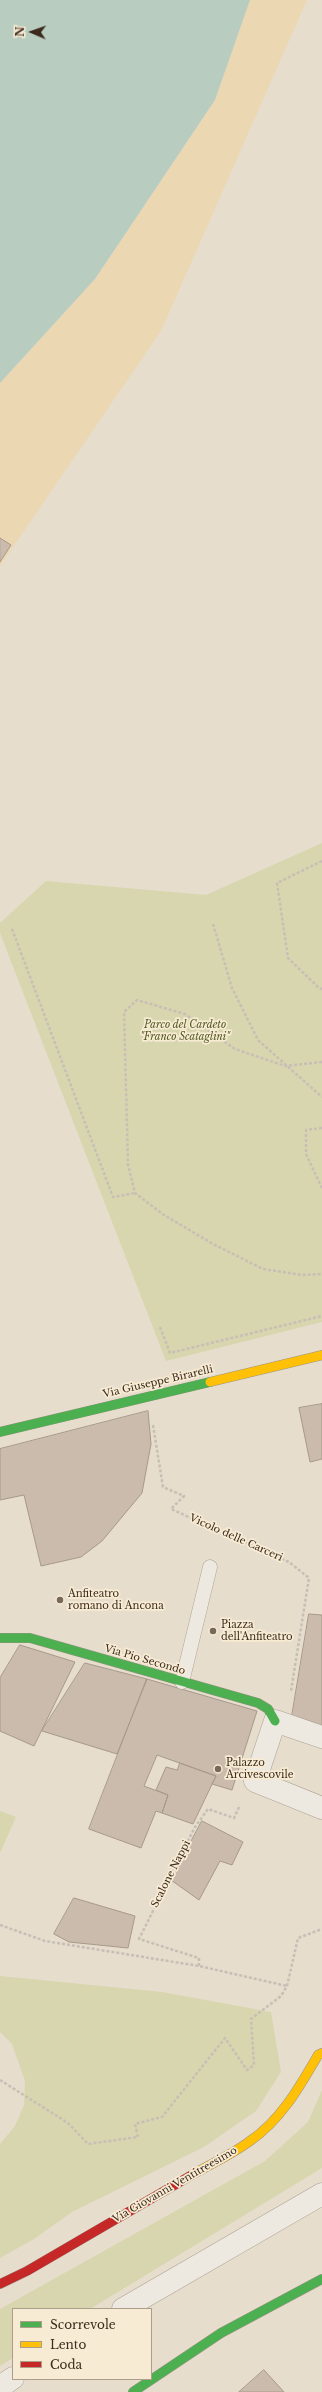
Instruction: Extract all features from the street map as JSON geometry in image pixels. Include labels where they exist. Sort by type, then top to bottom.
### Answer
[{"type":"street","name":"Via Giuseppe Birarelli","points":[[0,1432],[322,1355]]},
{"type":"street","name":"Via Pio Secondo","points":[[0,1638],[30,1638],[258,1703],[268,1709],[275,1721]]},
{"type":"street","points":[[322,1737],[275,1721],[255,1781],[322,1808]]},
{"type":"street","name":"Via Giovanni Ventitreesimo","points":[[0,2284],[27,2271],[251,2141],[275,2120],[297,2090],[314,2061],[322,2053]]},
{"type":"street","points":[[125,2308],[322,2194]]},
{"type":"street","points":[[152,2379],[221,2333],[322,2279]]},
{"type":"street","points":[[0,2387],[12,2379]]},
{"type":"street","points":[[133,2392],[151,2380]]},
{"type":"lane","points":[[182,1682],[210,1567]]},
{"type":"path","points":[[322,861],[277,883],[288,958],[318,988],[322,989]]},
{"type":"path","points":[[213,924],[232,988],[258,1040],[285,1066],[322,1097]]},
{"type":"path","points":[[12,929],[113,1197],[134,1193]]},
{"type":"path","points":[[322,1062],[285,1066],[235,1049],[185,1014],[137,1000],[124,1012],[128,1165],[134,1193],[164,1215],[213,1244],[263,1269],[302,1275],[322,1274]]},
{"type":"path","points":[[322,1128],[306,1130],[306,1154],[322,1188]]},
{"type":"path","points":[[160,1327],[170,1353],[322,1316]]},
{"type":"path","name":"Vicolo delle Carceri","points":[[155,1435],[163,1487],[184,1496],[171,1509],[289,1562],[309,1578],[287,1714],[275,1721]]},
{"type":"path","name":"Scalone Nappi","points":[[199,1966],[199,1958],[139,1939],[194,1827],[208,1809],[234,1818],[255,1781]]},
{"type":"path","points":[[0,1925],[45,1941],[199,1966],[287,1986]]},
{"type":"path","points":[[0,2080],[68,2124],[88,2144],[138,2137],[135,2124],[162,2117],[225,2038],[247,2070],[254,2065],[251,2019],[281,1996],[287,1986],[298,1938],[322,1929]]},
{"type":"green space","name":"Parco del Cardeto \"Franco Scataglini\"","points":[[322,843],[322,1322],[166,1361],[0,933],[0,923],[46,881],[206,895]]},
{"type":"green space","points":[[0,1811],[16,1817],[0,1853]]},
{"type":"green space","points":[[0,1976],[162,1992],[271,2012],[281,2072],[256,2111],[204,2147],[72,2212],[34,2239],[0,2258],[0,2144],[15,2126],[24,2105],[25,2081],[12,2044],[0,2032]]},
{"type":"green space","points":[[322,2090],[322,2168],[92,2308],[12,2308],[12,2359],[0,2366],[0,2309],[265,2161],[308,2122]]},
{"type":"sand","points":[[250,0],[307,0],[161,331],[0,566],[0,383],[95,279],[215,100]]},
{"type":"shaded area","points":[[0,0],[250,0],[215,100],[95,279],[0,383]]},
{"type":"building","points":[[0,538],[11,545],[0,562]]},
{"type":"building","points":[[322,1404],[322,1459],[310,1462],[299,1408]]},
{"type":"building","points":[[148,1411],[151,1444],[142,1493],[102,1541],[81,1557],[41,1566],[24,1495],[0,1500],[0,1449]]},
{"type":"building","points":[[309,1614],[322,1615],[322,1726],[292,1716]]},
{"type":"building","points":[[20,1645],[75,1662],[34,1746],[0,1731],[0,1678]]},
{"type":"building","points":[[85,1663],[147,1679],[117,1754],[42,1731]]},
{"type":"building","name":"Palazzo Arcivescovile","points":[[147,1679],[257,1711],[232,1790],[212,1784],[216,1776],[157,1755],[144,1786],[168,1795],[162,1813],[156,1811],[141,1848],[89,1829]]},
{"type":"building","points":[[180,1763],[216,1776],[193,1824],[162,1813],[168,1795],[156,1790],[166,1767],[177,1770]]},
{"type":"building","points":[[202,1821],[243,1842],[232,1865],[220,1861],[199,1900],[171,1880]]},
{"type":"building","points":[[74,1898],[135,1916],[128,1948],[69,1942],[54,1934]]},
{"type":"building","points":[[264,2370],[284,2392],[239,2392]]},
{"type":"traffic: fast","points":[[0,1432],[210,1382]]},
{"type":"traffic: fast","points":[[0,1638],[30,1638],[258,1703],[268,1709],[275,1721]]},
{"type":"traffic: fast","points":[[152,2379],[221,2333],[322,2279]]},
{"type":"traffic: fast","points":[[133,2392],[151,2380]]},
{"type":"traffic: slow","points":[[210,1382],[322,1355]]},
{"type":"traffic: slow","points":[[197,2172],[244,2145],[261,2133],[289,2102],[318,2055],[322,2053]]},
{"type":"traffic: jam","points":[[0,2284],[27,2271],[197,2172]]},
{"type":"place","name":"Anfiteatro romano di Ancona","points":[[60,1600]]},
{"type":"place","name":"Piazza dell'Anfiteatro","points":[[213,1631]]},
{"type":"place","name":"Palazzo Arcivescovile","points":[[218,1769]]}]
